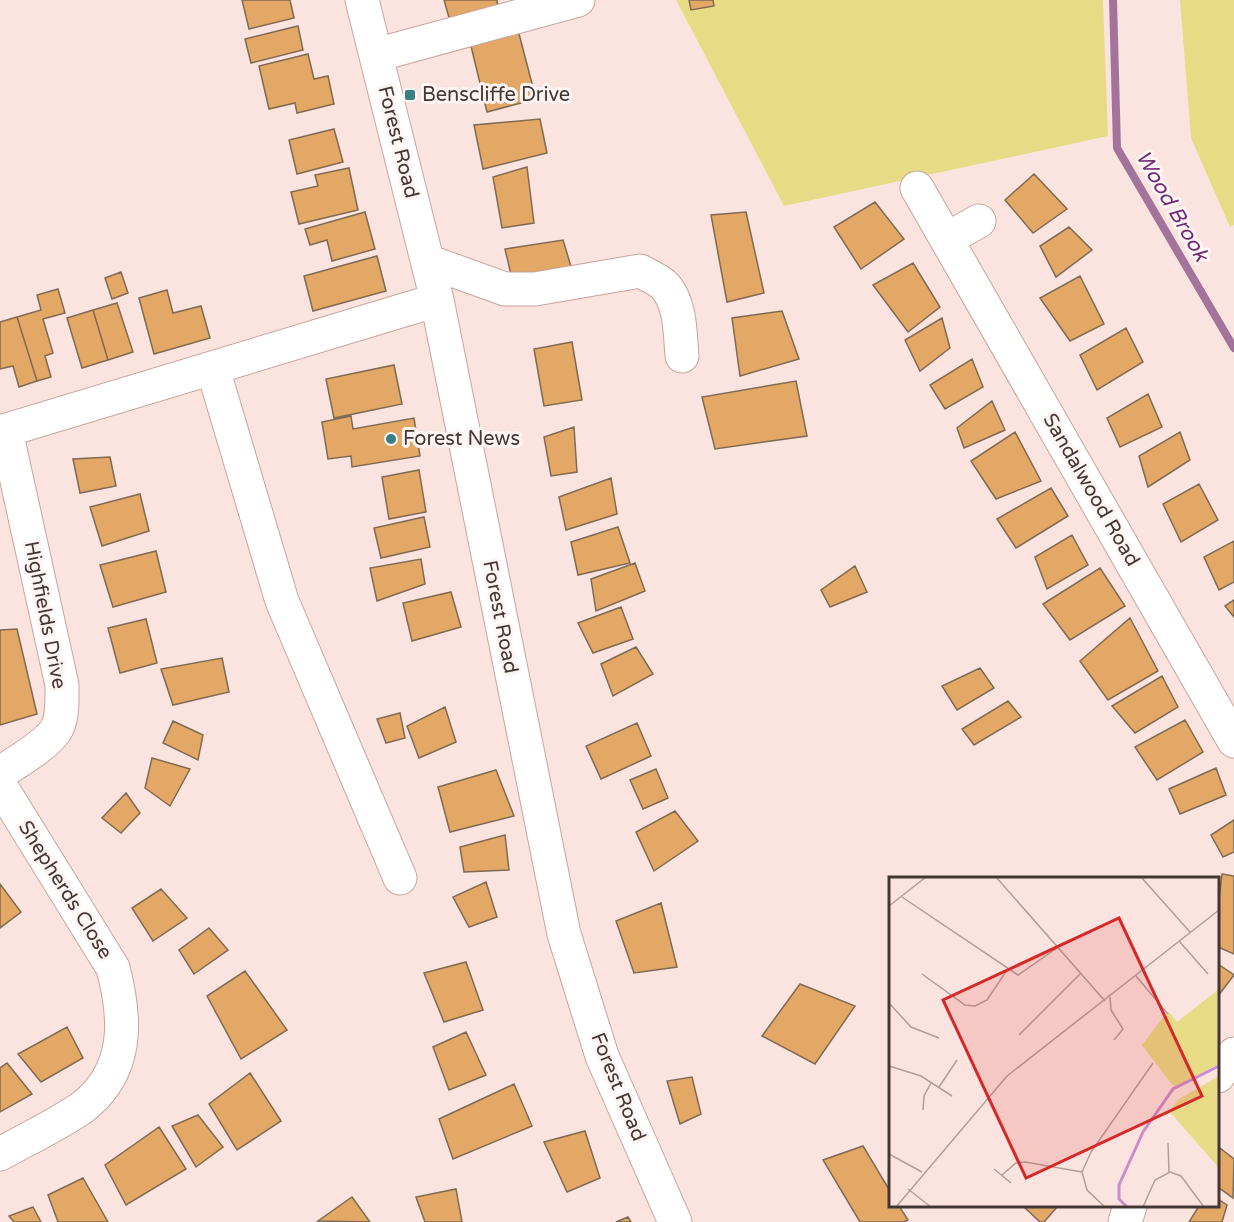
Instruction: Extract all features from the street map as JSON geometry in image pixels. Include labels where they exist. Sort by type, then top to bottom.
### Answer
[{"type":"street","name":"Forest Road","points":[[362,0],[437,300],[564,934],[602,1056],[675,1222]]},
{"type":"street","points":[[376,55],[578,0]]},
{"type":"street","name":"Sandalwood Road","points":[[917,188],[1234,741]]},
{"type":"street","points":[[947,239],[979,221]]},
{"type":"street","points":[[427,261],[505,289],[535,289],[640,271],[664,285],[673,298],[679,322],[682,356]]},
{"type":"street","points":[[3,432],[437,300]]},
{"type":"street","points":[[213,369],[282,601],[400,878]]},
{"type":"street","name":"Highfields Drive","points":[[0,773],[40,746],[57,729],[62,708],[63,685],[3,432]]},
{"type":"street","name":"Shepherds Close","points":[[0,785],[113,968],[121,998],[123,1025],[119,1057],[105,1086],[82,1108],[0,1154]]},
{"type":"street","points":[[1219,1075],[1234,1054]]},
{"type":"street","points":[[1125,1222],[1130,1207]]},
{"type":"shaded area","points":[[676,0],[1103,0],[1108,136],[784,206]]},
{"type":"shaded area","points":[[1180,0],[1234,0],[1234,225],[1230,227],[1191,138]]},
{"type":"building","points":[[242,0],[290,0],[294,18],[249,29]]},
{"type":"building","points":[[444,0],[497,0],[498,10],[450,21]]},
{"type":"building","points":[[689,0],[713,0],[714,6],[691,10]]},
{"type":"building","points":[[298,26],[303,50],[251,63],[245,39]]},
{"type":"building","points":[[517,26],[536,99],[487,112],[469,38]]},
{"type":"building","points":[[308,54],[314,79],[328,76],[334,104],[297,113],[295,103],[269,109],[259,66]]},
{"type":"building","points":[[540,119],[547,153],[483,169],[474,125]]},
{"type":"building","points":[[334,129],[343,162],[297,174],[289,140]]},
{"type":"building","points":[[527,167],[534,223],[502,228],[493,177]]},
{"type":"building","points":[[349,168],[358,210],[299,224],[291,192],[318,186],[315,175]]},
{"type":"building","points":[[1034,174],[1067,209],[1033,233],[1005,200]]},
{"type":"building","points":[[875,202],[904,239],[861,269],[834,227]]},
{"type":"building","points":[[365,212],[375,249],[332,261],[327,240],[310,245],[305,229]]},
{"type":"building","points":[[746,212],[764,293],[727,302],[711,215]]},
{"type":"building","points":[[1069,227],[1092,250],[1056,277],[1040,246]]},
{"type":"building","points":[[563,240],[572,270],[513,283],[505,249]]},
{"type":"building","points":[[377,256],[386,291],[313,311],[304,276]]},
{"type":"building","points":[[913,263],[940,307],[908,332],[873,285]]},
{"type":"building","points":[[121,272],[128,293],[112,299],[105,278]]},
{"type":"building","points":[[1080,276],[1104,324],[1070,341],[1040,298]]},
{"type":"building","points":[[58,289],[65,313],[43,319],[53,353],[45,356],[51,377],[37,381],[17,317],[41,310],[37,295]]},
{"type":"building","points":[[167,290],[173,313],[201,306],[210,338],[154,354],[139,298]]},
{"type":"building","points":[[117,303],[133,352],[108,360],[93,310]]},
{"type":"building","points":[[93,310],[108,360],[82,368],[67,318]]},
{"type":"building","points":[[782,311],[799,359],[740,376],[732,318]]},
{"type":"building","points":[[17,317],[37,381],[19,387],[13,366],[0,369],[0,322]]},
{"type":"building","points":[[942,318],[950,348],[920,371],[905,340]]},
{"type":"building","points":[[1126,328],[1143,362],[1097,390],[1080,355]]},
{"type":"building","points":[[572,342],[582,400],[544,406],[534,349]]},
{"type":"building","points":[[972,359],[983,387],[945,409],[930,385]]},
{"type":"building","points":[[394,365],[402,404],[334,418],[326,379]]},
{"type":"building","points":[[796,381],[807,436],[715,449],[702,397]]},
{"type":"building","points":[[1148,394],[1162,427],[1120,447],[1107,418]]},
{"type":"building","points":[[992,401],[1005,430],[964,448],[957,428]]},
{"type":"building","points":[[351,416],[353,429],[414,418],[420,456],[352,467],[351,456],[328,459],[322,422]]},
{"type":"building","points":[[574,427],[577,472],[551,476],[544,437]]},
{"type":"building","points":[[1015,432],[1041,481],[996,499],[971,461]]},
{"type":"building","points":[[1180,432],[1190,460],[1148,487],[1139,456]]},
{"type":"building","points":[[110,457],[116,486],[80,493],[73,459]]},
{"type":"building","points":[[419,470],[426,512],[389,519],[382,477]]},
{"type":"building","points":[[611,478],[617,514],[566,530],[559,497]]},
{"type":"building","points":[[1199,484],[1218,520],[1181,542],[1163,504]]},
{"type":"building","points":[[1051,488],[1068,516],[1016,548],[997,519]]},
{"type":"building","points":[[140,494],[149,531],[102,546],[90,507]]},
{"type":"building","points":[[424,517],[430,547],[381,558],[374,528]]},
{"type":"building","points":[[618,527],[630,563],[578,575],[571,542]]},
{"type":"building","points":[[1072,535],[1088,565],[1047,589],[1035,557]]},
{"type":"building","points":[[1234,541],[1234,582],[1219,590],[1204,557]]},
{"type":"building","points":[[156,551],[166,592],[113,607],[100,565]]},
{"type":"building","points":[[421,559],[425,584],[377,601],[370,568]]},
{"type":"building","points":[[635,563],[645,591],[596,611],[591,579]]},
{"type":"building","points":[[855,566],[867,592],[830,607],[821,590]]},
{"type":"building","points":[[1100,568],[1125,606],[1070,640],[1043,604]]},
{"type":"building","points":[[451,592],[461,627],[412,641],[403,603]]},
{"type":"building","points":[[1234,600],[1234,617],[1225,606]]},
{"type":"building","points":[[621,607],[633,639],[593,653],[578,623]]},
{"type":"building","points":[[1130,618],[1158,671],[1108,700],[1080,661]]},
{"type":"building","points":[[146,619],[157,663],[120,673],[108,628]]},
{"type":"building","points":[[17,629],[37,714],[0,725],[0,630]]},
{"type":"building","points":[[636,647],[653,674],[613,696],[601,664]]},
{"type":"building","points":[[222,658],[229,692],[173,705],[161,669]]},
{"type":"building","points":[[980,668],[994,688],[957,710],[942,686]]},
{"type":"building","points":[[1162,676],[1178,707],[1135,733],[1112,706]]},
{"type":"building","points":[[1008,701],[1021,717],[974,745],[962,729]]},
{"type":"building","points":[[445,707],[456,742],[419,758],[407,726]]},
{"type":"building","points":[[400,713],[405,738],[386,743],[377,719]]},
{"type":"building","points":[[1185,720],[1203,752],[1157,780],[1135,747]]},
{"type":"building","points":[[173,721],[203,735],[198,760],[163,743]]},
{"type":"building","points":[[637,723],[651,756],[601,779],[586,746]]},
{"type":"building","points":[[152,758],[190,769],[170,806],[145,788]]},
{"type":"building","points":[[1216,768],[1226,795],[1180,814],[1169,789]]},
{"type":"building","points":[[656,769],[668,798],[643,809],[630,780]]},
{"type":"building","points":[[496,770],[514,816],[450,832],[438,787]]},
{"type":"building","points":[[126,793],[140,813],[121,833],[102,818]]},
{"type":"building","points":[[675,811],[698,841],[654,871],[636,832]]},
{"type":"building","points":[[1234,820],[1234,852],[1223,857],[1211,835]]},
{"type":"building","points":[[505,835],[509,870],[464,872],[460,847]]},
{"type":"building","points":[[1222,874],[1234,876],[1234,954],[1219,947],[1219,899]]},
{"type":"building","points":[[486,882],[497,917],[469,927],[453,897]]},
{"type":"building","points":[[0,884],[21,912],[0,928]]},
{"type":"building","points":[[161,889],[187,918],[153,941],[132,908]]},
{"type":"building","points":[[661,903],[677,967],[634,973],[616,921]]},
{"type":"building","points":[[209,928],[228,950],[194,974],[179,950]]},
{"type":"building","points":[[466,962],[483,1010],[444,1022],[424,973]]},
{"type":"building","points":[[1219,965],[1234,975],[1219,995]]},
{"type":"building","points":[[245,971],[287,1030],[241,1059],[207,996]]},
{"type":"building","points":[[800,984],[855,1006],[815,1064],[762,1036]]},
{"type":"building","points":[[67,1027],[83,1058],[41,1082],[18,1054]]},
{"type":"building","points":[[466,1032],[486,1075],[449,1090],[433,1047]]},
{"type":"building","points":[[7,1063],[32,1094],[0,1112],[0,1068]]},
{"type":"building","points":[[250,1073],[281,1121],[237,1150],[209,1104]]},
{"type":"building","points":[[692,1077],[701,1114],[680,1124],[667,1081]]},
{"type":"building","points":[[514,1084],[532,1126],[453,1159],[439,1119]]},
{"type":"building","points":[[198,1115],[223,1147],[196,1167],[172,1126]]},
{"type":"building","points":[[159,1127],[186,1169],[126,1205],[105,1165]]},
{"type":"building","points":[[585,1131],[600,1178],[567,1192],[544,1142]]},
{"type":"building","points":[[863,1146],[889,1189],[889,1207],[900,1207],[908,1220],[904,1222],[860,1222],[823,1160]]},
{"type":"building","points":[[1220,1148],[1234,1159],[1233,1198],[1219,1188]]},
{"type":"building","points":[[83,1178],[108,1222],[58,1222],[48,1195]]},
{"type":"building","points":[[456,1189],[462,1222],[425,1222],[416,1197]]},
{"type":"building","points":[[352,1197],[370,1222],[318,1221]]},
{"type":"building","points":[[1219,1200],[1227,1205],[1222,1222],[1189,1222],[1198,1207],[1219,1207]]},
{"type":"building","points":[[33,1207],[41,1222],[14,1222],[9,1216]]},
{"type":"building","points":[[1024,1207],[1057,1207],[1044,1222],[1040,1222]]},
{"type":"building","points":[[628,1217],[631,1222],[616,1222]]},
{"type":"waterway","name":"Wood Brook","points":[[1113,0],[1117,148],[1234,348]]},
{"type":"place","name":"Benscliffe Drive","points":[[410,95]]},
{"type":"place","name":"Forest News","points":[[391,439]]}]
